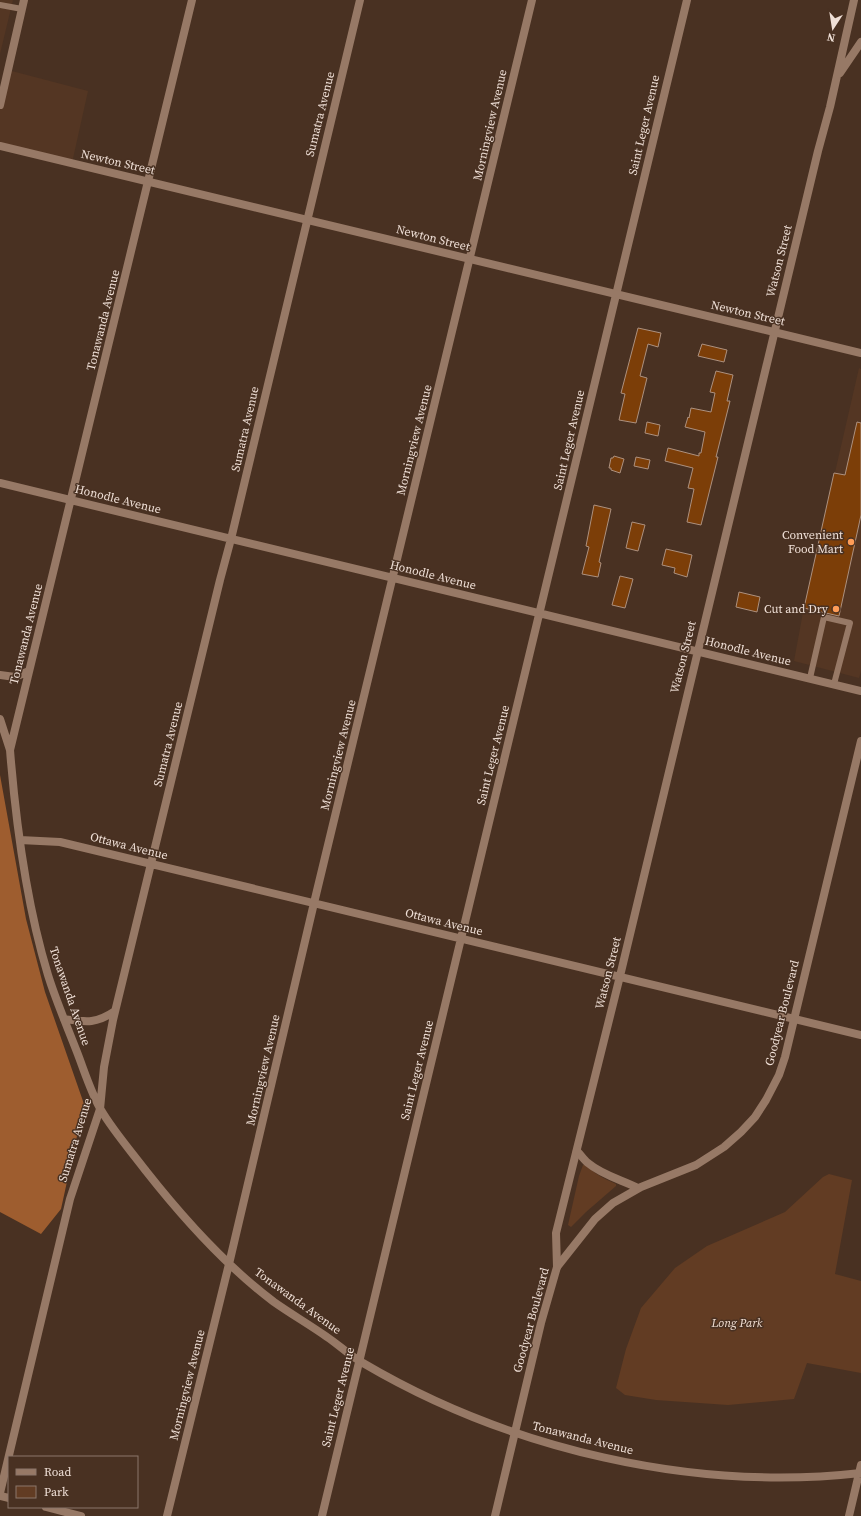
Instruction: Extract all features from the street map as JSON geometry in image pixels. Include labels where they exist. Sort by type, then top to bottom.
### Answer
[{"type":"street","points":[[0,105],[24,0]]},
{"type":"street","name":"Tonawanda Avenue","points":[[192,0],[10,750],[14,799],[20,840],[40,946],[64,1019],[100,1109],[132,1153],[176,1208],[230,1264],[273,1301],[327,1336],[359,1361],[404,1386],[445,1405],[515,1433],[602,1458],[666,1469],[721,1475],[817,1478],[860,1471]]},
{"type":"street","name":"Sumatra Avenue","points":[[9,1456],[70,1199],[100,1109],[104,1067],[115,1011],[231,539],[360,0]]},
{"type":"street","name":"Morningview Avenue","points":[[167,1516],[230,1264],[314,903],[394,577],[532,0]]},
{"type":"street","name":"Saint Leger Avenue","points":[[322,1516],[687,0]]},
{"type":"street","name":"Watson Street","points":[[557,1267],[556,1233],[620,976],[854,0]]},
{"type":"street","points":[[837,76],[861,42]]},
{"type":"street","name":"Newton Street","points":[[0,146],[861,353]]},
{"type":"street","name":"Honodle Avenue","points":[[0,483],[861,691]]},
{"type":"street","points":[[0,675],[15,677],[29,671]]},
{"type":"street","points":[[0,720],[10,750]]},
{"type":"street","name":"Goodyear Boulevard","points":[[495,1516],[541,1324],[557,1267],[595,1219],[613,1203],[638,1188],[696,1165],[724,1147],[741,1132],[755,1116],[771,1092],[785,1057],[861,741]]},
{"type":"street","name":"Ottawa Avenue","points":[[20,840],[60,842],[861,1035]]},
{"type":"street","points":[[64,1019],[91,1022],[105,1018],[115,1011]]},
{"type":"street","points":[[577,1151],[588,1163],[602,1172],[638,1188]]},
{"type":"street","name":"Sumatra Avenue","points":[[0,1494],[8,1460]]},
{"type":"street","points":[[849,1516],[860,1471]]},
{"type":"street","points":[[50,1508],[81,1516]]},
{"type":"lane","points":[[0,5],[22,9]]},
{"type":"lane","points":[[810,678],[824,617],[850,623],[834,684]]},
{"type":"shaded area","points":[[0,0],[13,0],[0,54]]},
{"type":"shaded area","points":[[8,70],[88,91],[72,163],[0,146],[0,105]]},
{"type":"shaded area","points":[[859,368],[861,369],[861,671],[859,678],[794,661],[804,607]]},
{"type":"shaded area","points":[[0,775],[26,919],[45,992],[84,1104],[61,1209],[41,1234],[0,1212]]},
{"type":"green space","points":[[583,1165],[586,1165],[600,1176],[616,1184],[616,1186],[571,1227],[568,1225],[579,1176]]},
{"type":"green space","name":"Long Park","points":[[829,1174],[852,1180],[835,1274],[861,1281],[861,1373],[807,1363],[794,1399],[728,1405],[656,1400],[625,1395],[616,1388],[626,1349],[641,1308],[675,1268],[707,1246],[785,1212],[823,1177]]},
{"type":"building","points":[[638,328],[661,333],[658,347],[648,344],[640,376],[647,378],[636,423],[619,420],[625,394],[621,393]]},
{"type":"building","points":[[702,344],[727,350],[724,362],[698,356]]},
{"type":"building","points":[[716,371],[733,375],[727,401],[730,401],[701,525],[687,522],[694,489],[688,488],[693,468],[665,461],[668,448],[699,456],[699,453],[701,453],[705,432],[685,427],[691,408],[711,412],[715,393],[710,392]]},
{"type":"building","points":[[647,422],[660,425],[658,436],[645,433]]},
{"type":"building","points":[[857,422],[861,423],[861,515],[839,616],[804,608],[834,473],[845,475]]},
{"type":"building","points":[[614,456],[624,459],[620,473],[609,468],[611,458]]},
{"type":"building","points":[[636,457],[650,460],[648,469],[634,466]]},
{"type":"building","points":[[594,505],[611,509],[599,562],[601,563],[598,577],[582,574],[589,547],[586,546]]},
{"type":"building","points":[[632,522],[645,525],[638,551],[626,548]]},
{"type":"building","points":[[666,549],[692,555],[687,577],[674,573],[675,568],[662,565]]},
{"type":"building","points":[[620,576],[633,579],[625,608],[612,605]]},
{"type":"building","points":[[739,592],[760,597],[757,612],[736,607]]},
{"type":"place","name":"Convenient Food Mart","points":[[851,542]]},
{"type":"place","name":"Cut and Dry","points":[[836,609]]}]
